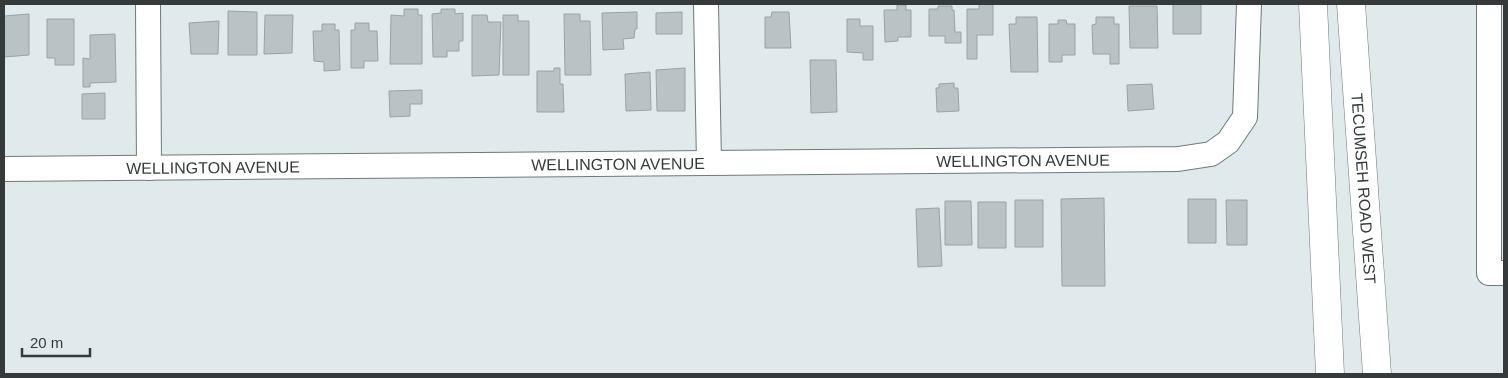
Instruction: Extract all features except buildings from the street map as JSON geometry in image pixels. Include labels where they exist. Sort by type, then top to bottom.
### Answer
[{"type":"main road","points":[[1313,4],[1330,374]]},
{"type":"main road","name":"TECUMSEH ROAD WEST","points":[[1351,4],[1376,374]]},
{"type":"street","points":[[148,4],[149,168]]},
{"type":"street","points":[[706,4],[709,163]]},
{"type":"street","name":"WELLINGTON AVENUE","points":[[4,169],[1178,159],[1211,154],[1228,142],[1245,117],[1249,4]]},
{"type":"street","points":[[1489,4],[1490,273],[1504,273]]}]
